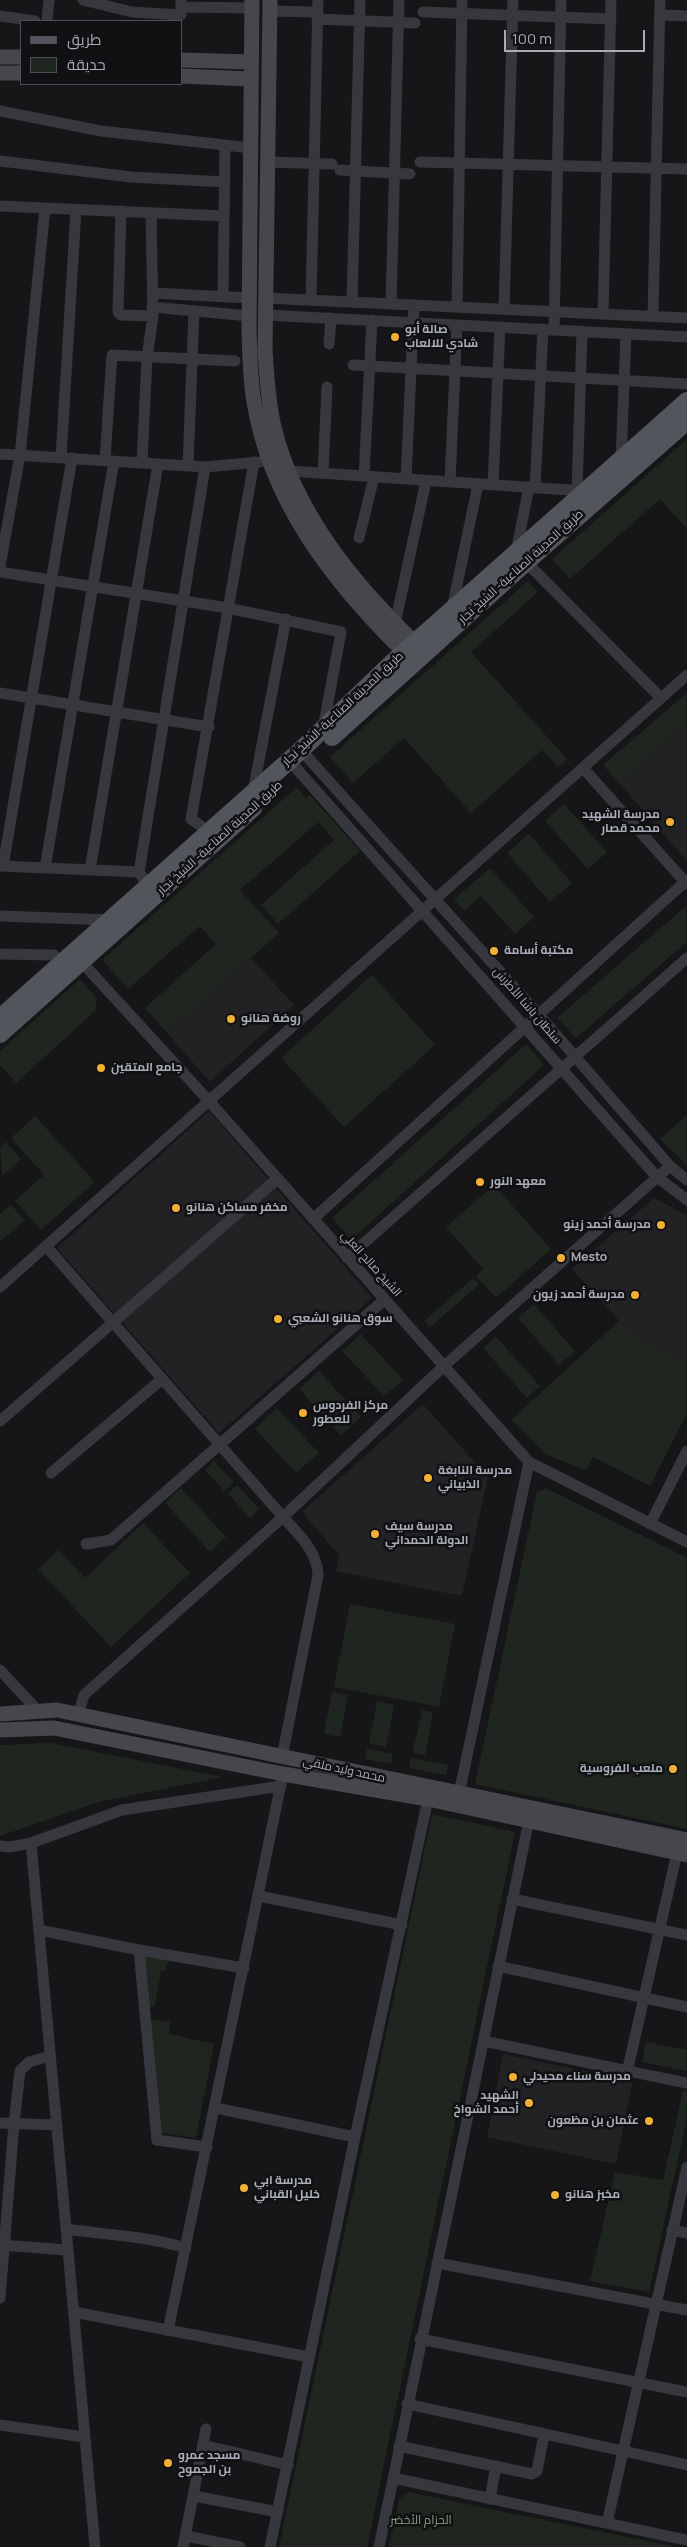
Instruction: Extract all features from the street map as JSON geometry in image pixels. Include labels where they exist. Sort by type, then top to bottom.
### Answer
[{"type":"main road","name":"طريق المدينة الصناعية-الشيخ نجار","points":[[2,1014],[60,965],[78,958],[144,879],[208,831],[253,792],[299,759],[323,729],[409,648],[452,610],[521,557],[581,491],[621,460],[687,401]]},
{"type":"main road","name":"طريق المدينة الصناعية- الشيخ نجار","points":[[0,1034],[78,958],[521,557],[687,421]]},
{"type":"street","points":[[47,20],[49,0]]},
{"type":"street","points":[[83,0],[132,12],[181,15],[181,3],[252,4],[251,145],[258,298],[265,315],[265,351],[269,403],[275,429],[290,471],[331,561],[395,624],[409,648]]},
{"type":"street","points":[[314,317],[314,164],[318,0]]},
{"type":"street","points":[[352,302],[360,0]]},
{"type":"street","points":[[391,304],[399,0]]},
{"type":"street","points":[[457,307],[462,0]]},
{"type":"street","points":[[504,309],[512,0]]},
{"type":"street","points":[[561,0],[554,312],[548,330],[541,375],[532,488],[521,557],[661,698]]},
{"type":"street","points":[[604,314],[611,0]]},
{"type":"street","points":[[653,316],[660,0]]},
{"type":"street","points":[[208,831],[191,819],[209,727],[228,608],[262,461],[254,402],[250,316],[258,298],[267,162],[270,6],[317,16],[360,21],[415,23]]},
{"type":"street","points":[[423,12],[611,19]]},
{"type":"street","points":[[660,15],[687,16]]},
{"type":"street","points":[[0,16],[28,20]]},
{"type":"street","points":[[0,57],[20,57]]},
{"type":"street","points":[[182,60],[251,62]]},
{"type":"street","points":[[0,72],[20,73]]},
{"type":"street","points":[[182,76],[251,79]]},
{"type":"street","points":[[0,111],[101,131],[189,140],[225,146],[251,145],[267,141]]},
{"type":"street","points":[[223,297],[225,146]]},
{"type":"street","points":[[0,160],[131,177],[224,182]]},
{"type":"street","points":[[267,162],[314,164],[356,171],[410,174]]},
{"type":"street","points":[[420,162],[687,169]]},
{"type":"street","points":[[0,206],[224,216]]},
{"type":"street","points":[[0,566],[20,455],[44,208]]},
{"type":"street","points":[[76,210],[67,458],[52,580],[1,866],[90,870],[144,879],[164,720],[205,467]]},
{"type":"street","points":[[121,211],[118,312],[121,315],[194,311],[250,316]]},
{"type":"street","points":[[142,463],[152,312],[151,213]]},
{"type":"street","points":[[152,293],[687,318]]},
{"type":"street","points":[[406,479],[414,305]]},
{"type":"street","points":[[188,466],[194,311]]},
{"type":"street","points":[[265,315],[687,337]]},
{"type":"street","points":[[329,344],[331,318]]},
{"type":"street","points":[[359,538],[369,477],[372,320]]},
{"type":"street","points":[[450,482],[458,325]]},
{"type":"street","points":[[493,485],[500,327]]},
{"type":"street","points":[[290,471],[581,491],[580,377],[582,331]]},
{"type":"street","points":[[621,460],[626,334]]},
{"type":"street","points":[[45,868],[92,586],[109,461],[112,355],[235,361]]},
{"type":"street","points":[[353,365],[687,384]]},
{"type":"street","points":[[323,473],[327,387]]},
{"type":"street","points":[[0,454],[205,467],[262,461]]},
{"type":"street","points":[[262,461],[294,515],[331,561],[409,648]]},
{"type":"street","points":[[90,870],[158,464]]},
{"type":"street","points":[[395,624],[426,481]]},
{"type":"street","points":[[452,610],[478,484]]},
{"type":"street","points":[[0,572],[183,600],[286,619],[341,632],[323,729]]},
{"type":"street","points":[[253,792],[286,619]]},
{"type":"street","points":[[0,1287],[687,675]]},
{"type":"street","points":[[0,693],[209,727]]},
{"type":"street","name":"سلطان باشا الأطرش","points":[[299,759],[436,899],[539,1014],[670,1166],[687,1180]]},
{"type":"street","name":"سلطان باشا الأطرش","points":[[299,759],[423,910],[562,1068],[658,1177],[687,1200]]},
{"type":"street","points":[[313,1219],[686,882],[583,768]]},
{"type":"street","points":[[0,916],[111,920]]},
{"type":"street","points":[[0,954],[54,955],[60,965]]},
{"type":"street","name":"الشيخ صالح العلي","points":[[78,958],[209,1101],[529,1462],[687,1542]]},
{"type":"street","points":[[347,1258],[687,958]]},
{"type":"street","points":[[78,1715],[84,1695],[283,1517],[444,1366],[670,1166]]},
{"type":"street","points":[[0,1421],[277,1179]]},
{"type":"street","points":[[46,1246],[312,1550],[317,1563],[318,1574],[282,1757]]},
{"type":"street","points":[[86,1544],[111,1540],[384,1300]]},
{"type":"street","points":[[51,1473],[162,1379]]},
{"type":"street","points":[[650,1524],[687,1451]]},
{"type":"street","points":[[459,1794],[529,1462]]},
{"type":"street","points":[[0,1670],[38,1711]]},
{"type":"street","name":"محمد وليد ملقي","points":[[0,1714],[57,1710],[687,1840]]},
{"type":"street","name":"محمد وليد ملقي","points":[[0,1730],[54,1728],[282,1780],[428,1799],[682,1854]]},
{"type":"street","points":[[0,1846],[10,1847],[31,1843],[122,1810],[282,1780],[208,2147],[168,2331]]},
{"type":"street","points":[[270,2547],[355,2137],[428,1799]]},
{"type":"street","points":[[379,2547],[420,2339],[528,1820]]},
{"type":"street","points":[[31,1843],[95,2547]]},
{"type":"street","points":[[627,2072],[660,1930],[682,1854]]},
{"type":"street","points":[[259,1896],[402,1925]]},
{"type":"street","points":[[512,1900],[687,1935]]},
{"type":"street","points":[[39,1930],[244,1968]]},
{"type":"street","points":[[139,1950],[157,2140],[208,2147]]},
{"type":"street","points":[[498,1966],[687,2007]]},
{"type":"street","points":[[483,2041],[687,2083]]},
{"type":"street","points":[[0,2298],[2,2245],[20,2071],[28,2062],[50,2056]]},
{"type":"street","points":[[216,2108],[355,2137]]},
{"type":"street","points":[[0,2123],[57,2125]]},
{"type":"street","points":[[607,2523],[687,2167]]},
{"type":"street","points":[[66,2229],[115,2237],[159,2240],[186,2248]]},
{"type":"street","points":[[672,2230],[687,2233]]},
{"type":"street","points":[[2,2245],[68,2250]]},
{"type":"street","points":[[437,2263],[687,2310]]},
{"type":"street","points":[[74,2312],[309,2357]]},
{"type":"street","points":[[420,2339],[687,2392]]},
{"type":"street","points":[[408,2404],[687,2465]]},
{"type":"street","points":[[0,2425],[84,2437]]},
{"type":"street","points":[[206,2429],[185,2541],[240,2547]]},
{"type":"street","points":[[400,2446],[532,2474],[537,2471],[544,2435]]},
{"type":"street","points":[[203,2445],[288,2465]]},
{"type":"street","points":[[490,2499],[496,2466]]},
{"type":"street","points":[[393,2478],[687,2540]]},
{"type":"street","points":[[194,2496],[278,2512]]},
{"type":"shaded area","name":"مدرسة الشهيد محمد قصار","points":[[687,724],[687,861],[619,783]]},
{"type":"shaded area","name":"روضة هنانو","points":[[251,958],[294,1005],[210,1082],[167,1033]]},
{"type":"shaded area","points":[[209,1111],[372,1298],[219,1433],[57,1248]]},
{"type":"shaded area","name":"مدرسة أحمد زيون","points":[[654,1198],[687,1215],[687,1363],[633,1336],[572,1269]]},
{"type":"shaded area","points":[[423,1404],[488,1477],[462,1596],[336,1571],[339,1555],[302,1512]]},
{"type":"shaded area","points":[[503,2054],[633,2081],[616,2164],[487,2137]]},
{"type":"green space","points":[[687,439],[687,529],[660,499],[570,579],[552,559]]},
{"type":"green space","points":[[528,581],[538,592],[471,652],[567,759],[558,767],[542,750],[471,813],[404,738],[353,783],[330,757]]},
{"type":"green space","points":[[687,693],[687,724],[619,783],[603,765]]},
{"type":"green space","points":[[297,787],[306,798],[310,795],[360,851],[278,924],[261,905],[334,840],[318,822],[240,890],[279,933],[167,1033],[145,1008],[216,944],[200,926],[128,989],[102,960]]},
{"type":"green space","points":[[564,804],[607,852],[588,869],[545,821]]},
{"type":"green space","points":[[529,834],[572,883],[550,902],[507,853]]},
{"type":"green space","points":[[490,868],[534,917],[515,934],[481,896],[464,911],[454,899]]},
{"type":"green space","points":[[686,906],[687,942],[576,1038],[557,1018]]},
{"type":"green space","points":[[372,975],[435,1045],[344,1127],[281,1058]]},
{"type":"green space","points":[[80,979],[97,998],[95,1011],[16,1083],[0,1065],[0,1051]]},
{"type":"green space","points":[[526,1044],[544,1065],[351,1240],[332,1218]]},
{"type":"green space","points":[[687,1115],[687,1165],[660,1139]]},
{"type":"green space","points":[[35,1116],[95,1182],[41,1230],[15,1201],[44,1175],[11,1138]]},
{"type":"green space","points":[[6,1142],[21,1159],[2,1176],[0,1148]]},
{"type":"green space","points":[[494,1185],[551,1249],[496,1298],[476,1276],[483,1269],[446,1227]]},
{"type":"green space","points":[[11,1205],[25,1220],[0,1242],[0,1214]]},
{"type":"green space","points":[[473,1278],[479,1285],[430,1327],[424,1321]]},
{"type":"green space","points":[[534,1304],[575,1351],[559,1365],[518,1318]]},
{"type":"green space","points":[[619,1321],[634,1336],[687,1363],[687,1413],[650,1486],[593,1457],[586,1470],[547,1455],[511,1420]]},
{"type":"green space","points":[[361,1334],[403,1380],[384,1396],[342,1351]]},
{"type":"green space","points":[[496,1337],[540,1386],[527,1398],[483,1348]]},
{"type":"green space","points":[[319,1371],[361,1417],[341,1435],[299,1389]]},
{"type":"green space","points":[[277,1408],[319,1453],[296,1473],[255,1429]]},
{"type":"green space","points":[[214,1461],[234,1482],[224,1491],[205,1470]]},
{"type":"green space","points":[[237,1485],[259,1509],[250,1518],[228,1494]]},
{"type":"green space","points":[[181,1488],[226,1537],[210,1552],[165,1503]]},
{"type":"green space","points":[[546,1488],[687,1558],[687,1829],[475,1784],[537,1492]]},
{"type":"green space","points":[[143,1523],[190,1573],[111,1647],[38,1569],[58,1550],[85,1578]]},
{"type":"green space","points":[[350,1604],[455,1624],[439,1707],[334,1687]]},
{"type":"green space","points":[[332,1692],[348,1695],[340,1737],[324,1734]]},
{"type":"green space","points":[[377,1701],[394,1705],[386,1747],[369,1743]]},
{"type":"green space","points":[[422,1710],[433,1713],[425,1755],[413,1752]]},
{"type":"green space","points":[[52,1743],[223,1777],[99,1802],[0,1836],[0,1745]]},
{"type":"green space","points":[[367,1749],[393,1754],[391,1764],[365,1759]]},
{"type":"green space","points":[[411,1758],[448,1765],[446,1775],[409,1768]]},
{"type":"green space","points":[[432,1814],[515,1832],[367,2547],[279,2547]]},
{"type":"green space","points":[[144,1955],[168,1960],[166,1971],[161,1971],[155,2006],[145,2007]]},
{"type":"green space","points":[[147,2018],[170,2022],[169,2034],[214,2044],[196,2138],[162,2133]]},
{"type":"green space","points":[[646,2042],[687,2050],[687,2071],[642,2062]]},
{"type":"green space","points":[[683,2091],[687,2092],[687,2118],[649,2292],[590,2281],[615,2172],[663,2180]]},
{"type":"green space","name":"الحزام الأخضر","points":[[408,2492],[676,2547],[389,2547],[399,2499]]},
{"type":"place","name":"صالة أبو شادي للالعاب","points":[[395,337]]},
{"type":"place","name":"مدرسة الشهيد محمد قصار","points":[[670,822]]},
{"type":"place","name":"مكتبة أسامة","points":[[494,951]]},
{"type":"place","name":"روضة هنانو","points":[[231,1019]]},
{"type":"place","name":"جامع المتقين","points":[[101,1068]]},
{"type":"place","name":"معهد النور","points":[[480,1182]]},
{"type":"place","name":"مخفر مساكن هنانو","points":[[176,1208]]},
{"type":"place","name":"مدرسة أحمد زينو","points":[[661,1225]]},
{"type":"place","name":"Mesto","points":[[561,1258]]},
{"type":"place","name":"مدرسة أحمد زيون","points":[[635,1295]]},
{"type":"place","name":"سوق هنانو الشعبي","points":[[278,1319]]},
{"type":"place","name":"مركز الفردوس للعطور","points":[[303,1413]]},
{"type":"place","name":"مدرسة النابغة الذبياني","points":[[428,1478]]},
{"type":"place","name":"مدرسة سيف الدولة الحمداني","points":[[375,1534]]},
{"type":"place","name":"ملعب الفروسية","points":[[673,1769]]},
{"type":"place","name":"مدرسة سناء محيدلي","points":[[513,2077]]},
{"type":"place","name":"الشهيد أحمد الشواخ","points":[[529,2103]]},
{"type":"place","name":"عثمان بن مظعون","points":[[649,2121]]},
{"type":"place","name":"مدرسة ابي خليل القباني","points":[[244,2188]]},
{"type":"place","name":"مخبز هنانو","points":[[555,2195]]},
{"type":"place","name":"مسجد عمرو بن الجموح","points":[[168,2463]]}]
